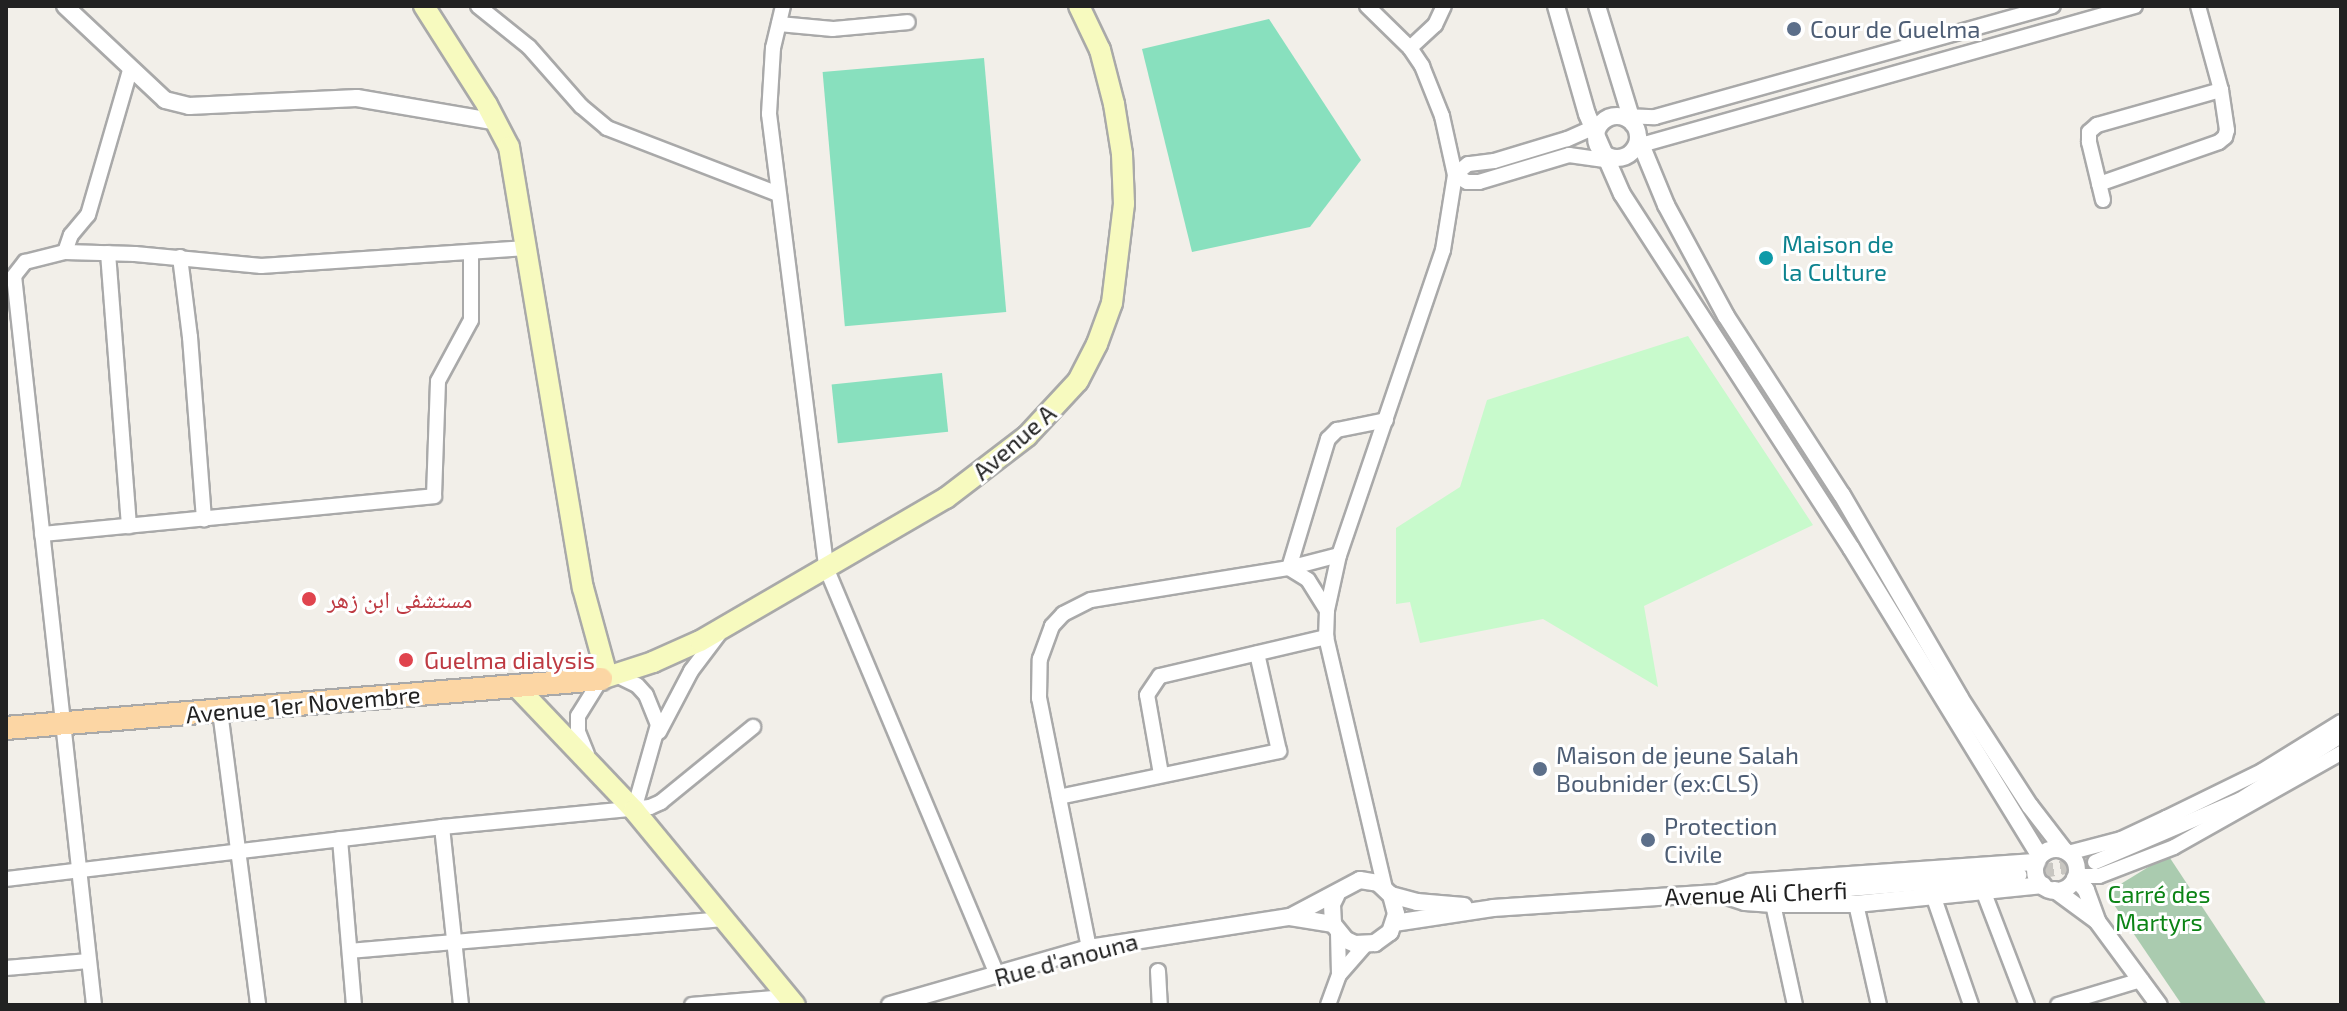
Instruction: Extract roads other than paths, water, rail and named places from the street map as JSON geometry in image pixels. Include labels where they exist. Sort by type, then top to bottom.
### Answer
[{"type":"main road","name":"Avenue A","points":[[607,676],[653,662],[726,626],[946,498],[992,465],[1055,407],[1078,381],[1097,344],[1112,303],[1121,249],[1124,204],[1122,154],[1100,50],[1079,6]]},
{"type":"main road","points":[[427,7],[509,147],[583,588],[607,676]]},
{"type":"main road","name":"Avenue 1er Novembre","points":[[6,728],[607,676]]},
{"type":"main road","points":[[516,686],[634,810],[790,1001]]},
{"type":"street","points":[[65,6],[165,100],[189,106],[357,98],[497,122]]},
{"type":"street","points":[[478,6],[529,47],[581,106],[607,128],[778,194]]},
{"type":"street","points":[[783,6],[773,48],[769,101],[778,194],[827,570],[998,977]]},
{"type":"street","points":[[1328,1005],[1339,975],[1365,945],[1383,939],[1396,914],[1382,888],[1326,637],[1327,610],[1339,555],[1432,285],[1450,221],[1455,175],[1449,140],[1433,92],[1410,48],[1367,6]]},
{"type":"street","points":[[1410,48],[1435,25],[1444,6]]},
{"type":"street","points":[[1556,6],[1619,137],[1666,205],[1733,327],[1842,495],[1960,698],[2030,806],[2076,863],[2076,877],[2084,886],[2097,921],[2159,1005]]},
{"type":"street","points":[[1597,6],[1619,137],[1622,194],[1681,291],[1851,548],[2038,859],[2036,875],[2049,888],[2097,921]]},
{"type":"street","points":[[1455,175],[1467,182],[1479,182],[1619,137],[1655,117],[2053,6]]},
{"type":"street","points":[[1455,175],[1468,164],[1619,137],[2135,6]]},
{"type":"street","points":[[2099,184],[2219,142],[2227,130],[2221,90],[2198,6]]},
{"type":"street","points":[[779,24],[833,29],[908,22]]},
{"type":"street","points":[[65,252],[71,235],[88,215],[130,70]]},
{"type":"street","points":[[2103,200],[2089,132],[2097,125],[2221,90]]},
{"type":"street","points":[[1449,140],[1477,163]]},
{"type":"street","points":[[1450,221],[1466,192],[1479,182]]},
{"type":"street","points":[[94,1005],[14,276],[25,262],[65,252],[180,257],[261,266],[526,248]]},
{"type":"street","points":[[42,534],[434,496],[438,381],[471,320],[471,252]]},
{"type":"street","points":[[108,253],[129,526]]},
{"type":"street","points":[[180,257],[190,337],[204,519]]},
{"type":"street","points":[[1289,568],[1328,439],[1337,430],[1386,420]]},
{"type":"street","points":[[1089,948],[1039,678],[1046,638],[1063,614],[1091,600],[1289,568],[1339,555]]},
{"type":"street","points":[[1289,568],[1308,580],[1327,610]]},
{"type":"street","points":[[634,810],[657,736],[691,671],[726,626]]},
{"type":"street","points":[[1161,774],[1148,707],[1152,683],[1160,676],[1326,637]]},
{"type":"street","points":[[1059,797],[1279,751],[1257,653]]},
{"type":"street","points":[[593,764],[581,744],[578,716],[607,676],[637,685],[646,695],[656,714],[657,736]]},
{"type":"street","points":[[220,711],[258,1005]]},
{"type":"street","points":[[1717,893],[1750,882],[2038,859],[2051,849],[2066,852],[2121,839],[2262,771],[2341,722]]},
{"type":"street","points":[[6,879],[442,827],[634,810],[661,802],[753,727]]},
{"type":"street","points":[[2095,862],[2240,800],[2341,736]]},
{"type":"street","points":[[1717,893],[1745,902],[1856,904],[2067,887],[2076,877],[2099,876],[2174,847],[2341,753]]},
{"type":"street","points":[[442,827],[461,1005]]},
{"type":"street","points":[[340,839],[354,1005]]},
{"type":"street","name":"Avenue Ali Cherfi","points":[[1493,908],[1717,893],[1849,889],[2019,875]]},
{"type":"street","points":[[1290,917],[1336,896],[1350,883],[1382,888],[1417,902],[1493,908]]},
{"type":"street","points":[[1984,893],[2027,1005]]},
{"type":"street","points":[[1336,896],[1332,904],[1339,975]]},
{"type":"street","points":[[1934,898],[1971,1005]]},
{"type":"street","points":[[1773,904],[1795,1005]]},
{"type":"street","points":[[1856,904],[1879,1005]]},
{"type":"street","points":[[1394,923],[1493,908]]},
{"type":"street","points":[[1290,917],[1336,929],[1346,940],[1365,945]]},
{"type":"street","name":"Rue d'anouna","points":[[890,1005],[998,977],[1089,948],[1290,917]]},
{"type":"street","points":[[350,951],[723,919]]},
{"type":"street","points":[[6,968],[89,961]]},
{"type":"street","points":[[1158,971],[1160,1005]]},
{"type":"street","points":[[2058,1005],[2141,980]]},
{"type":"street","points":[[692,1005],[790,1001]]},
{"type":"tunnel","points":[[2019,875],[2095,862]]},
{"type":"place","name":"Cour de Guelma","points":[[1794,29]]},
{"type":"place","name":"Maison de la Culture","points":[[1766,258]]},
{"type":"place","name":"مستشفى ابن زهر","points":[[309,599]]},
{"type":"place","name":"Guelma dialysis","points":[[406,660]]},
{"type":"place","name":"Maison de jeune Salah Boubnider (ex:CLS)","points":[[1540,769]]},
{"type":"place","name":"Protection Civile","points":[[1648,840]]},
{"type":"park label","name":"Carré des Martyrs","points":[[2159,908]]}]
